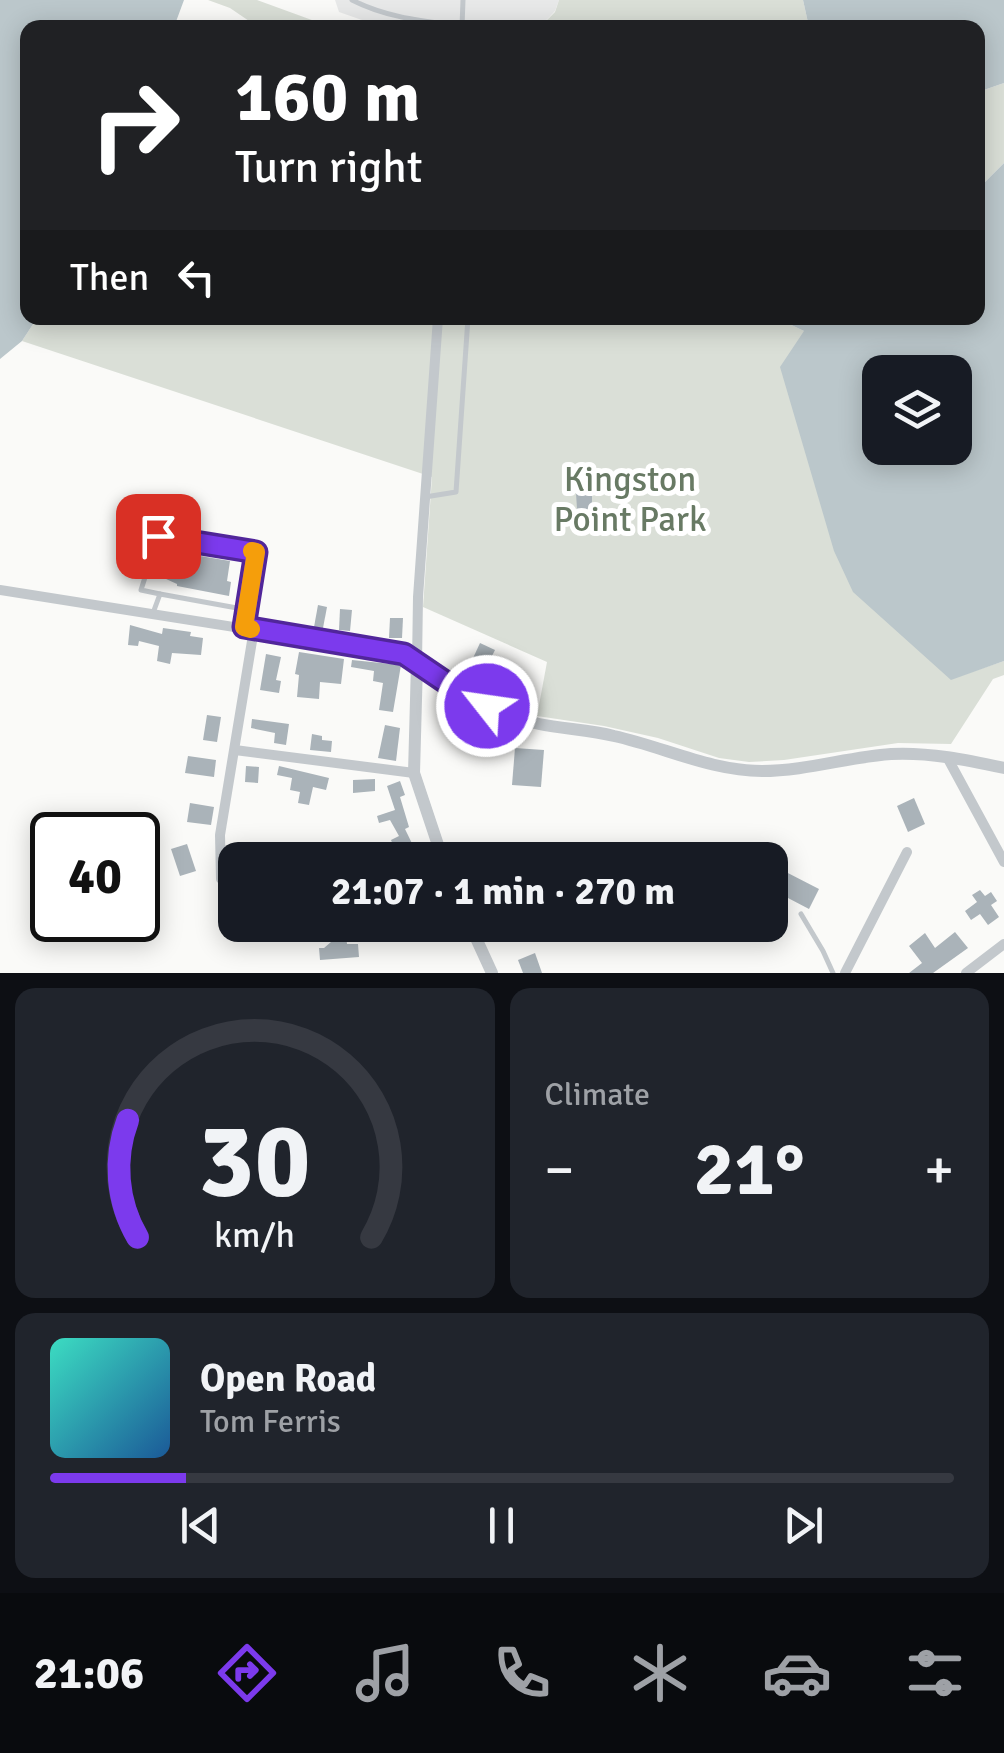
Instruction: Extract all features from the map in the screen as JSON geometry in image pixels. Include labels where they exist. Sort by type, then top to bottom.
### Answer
[{"type":"street","points":[[437,325],[418,596],[414,773],[437,842]]},
{"type":"street","points":[[0,590],[404,654],[466,696],[508,715],[614,736],[728,770],[764,772],[890,754],[947,756],[1004,768]]},
{"type":"street","points":[[220,842],[249,628]]},
{"type":"street","points":[[235,750],[414,773]]},
{"type":"street","points":[[947,756],[1004,862]]},
{"type":"street","points":[[845,973],[907,852]]},
{"type":"street","points":[[478,942],[492,973]]},
{"type":"street","points":[[966,973],[1004,944]]},
{"type":"lane","points":[[352,0],[373,10],[422,20]]},
{"type":"lane","points":[[425,497],[456,492],[468,325]]},
{"type":"lane","points":[[248,610],[140,590],[158,536],[256,552],[249,628]]},
{"type":"lane","points":[[153,613],[160,594]]},
{"type":"lane","points":[[801,914],[833,973]]},
{"type":"shaded area","points":[[0,0],[184,0],[177,20],[20,20],[20,325],[32,325],[22,341],[0,359]]},
{"type":"shaded area","points":[[335,0],[559,0],[547,20],[362,20],[339,12]]},
{"type":"shaded area","points":[[803,0],[1004,0],[1004,83],[985,90],[985,20],[807,20]]},
{"type":"shaded area","points":[[1004,163],[1004,661],[951,680],[853,592],[834,551],[780,367],[804,331],[791,325],[985,325],[985,182]]},
{"type":"green space","points":[[208,0],[257,0],[312,20],[248,20]]},
{"type":"green space","points":[[559,0],[803,0],[807,20],[547,20]]},
{"type":"green space","points":[[1004,83],[1004,163],[985,182],[985,90]]},
{"type":"green space","name":"Kingston Point Park","points":[[32,325],[791,325],[804,331],[951,679],[1004,661],[1004,675],[993,679],[951,744],[898,743],[784,760],[749,762],[719,758],[658,738],[537,716],[547,662],[423,607],[432,477],[22,341]]},
{"type":"building","points":[[576,493],[592,493],[592,509],[577,509]]},
{"type":"building","points":[[167,550],[181,557],[182,553],[230,561],[229,596],[177,586],[153,573],[159,554],[164,556]]},
{"type":"building","points":[[318,605],[327,607],[323,628],[314,627]]},
{"type":"building","points":[[340,609],[352,610],[350,631],[339,630]]},
{"type":"building","points":[[390,618],[403,618],[402,638],[389,638]]},
{"type":"building","points":[[130,625],[162,634],[163,628],[191,632],[190,636],[203,638],[201,655],[172,653],[170,664],[157,661],[159,646],[139,641],[138,646],[128,645]]},
{"type":"building","points":[[480,643],[495,650],[482,676],[468,669]]},
{"type":"building","points":[[299,652],[344,659],[341,684],[320,682],[319,699],[297,697],[299,675],[295,674]]},
{"type":"building","points":[[266,654],[281,657],[276,680],[281,681],[279,693],[260,690]]},
{"type":"building","points":[[352,660],[401,665],[393,712],[379,710],[383,683],[373,681],[374,671],[351,667]]},
{"type":"building","points":[[207,715],[221,717],[217,742],[203,740]]},
{"type":"building","points":[[252,719],[289,724],[286,745],[274,743],[275,733],[251,728]]},
{"type":"building","points":[[385,725],[400,728],[396,761],[378,758]]},
{"type":"building","points":[[312,734],[332,741],[331,752],[310,750]]},
{"type":"building","points":[[515,748],[544,750],[541,787],[512,785]]},
{"type":"building","points":[[188,756],[216,760],[214,777],[185,773]]},
{"type":"building","points":[[246,766],[259,767],[258,783],[245,782]]},
{"type":"building","points":[[279,766],[329,778],[326,790],[313,787],[309,805],[298,803],[300,792],[290,790],[292,778],[277,775]]},
{"type":"building","points":[[375,779],[375,791],[353,793],[353,780]]},
{"type":"building","points":[[400,781],[405,795],[400,797],[409,827],[405,829],[411,842],[392,842],[399,836],[390,820],[379,823],[377,816],[395,810],[387,786]]},
{"type":"building","points":[[914,798],[925,824],[908,832],[897,806]]},
{"type":"building","points":[[190,803],[214,807],[211,825],[187,822]]},
{"type":"building","points":[[187,844],[196,871],[180,876],[171,849]]},
{"type":"building","points":[[788,873],[819,889],[809,909],[788,898]]},
{"type":"building","points":[[980,890],[985,896],[991,892],[997,901],[991,905],[999,917],[988,925],[980,914],[971,920],[965,911],[977,902],[972,895]]},
{"type":"building","points":[[955,932],[968,948],[933,973],[909,973],[922,963],[909,946],[925,933],[935,948]]},
{"type":"building","points":[[331,942],[358,944],[359,957],[320,960],[319,948]]},
{"type":"building","points":[[535,953],[542,973],[523,973],[518,960]]},
{"type":"slow traffic","points":[[251,629],[244,627],[256,552],[252,551]]},
{"type":"route","points":[[158,536],[256,552],[244,627],[404,654],[487,706]]}]
